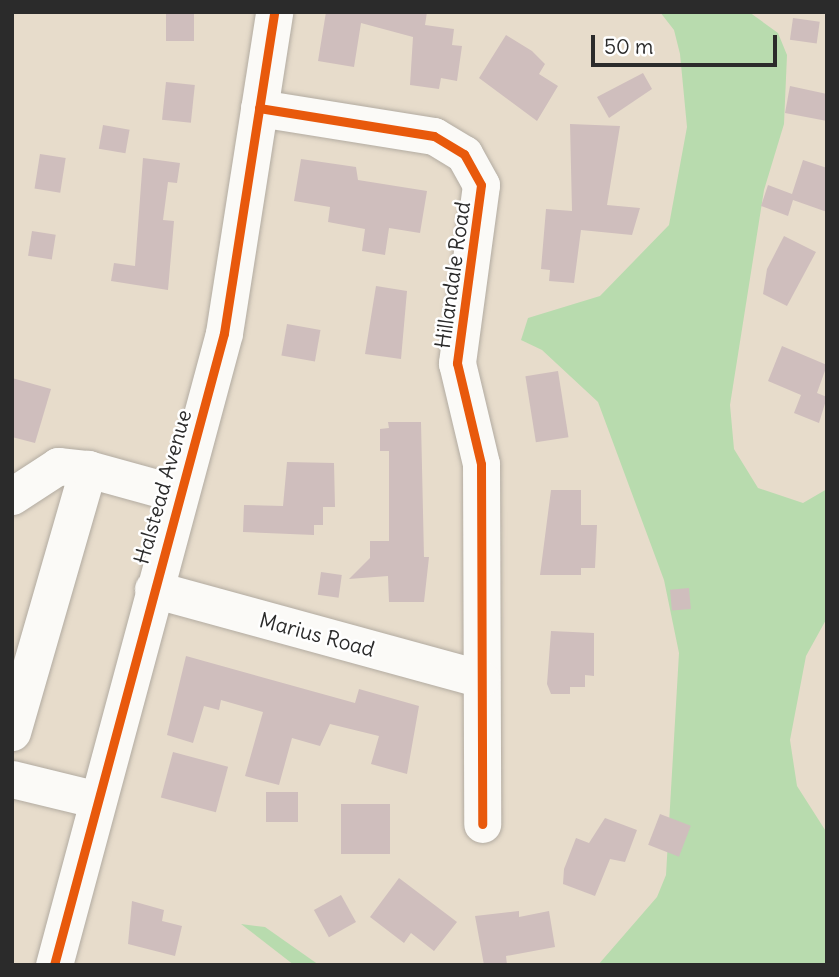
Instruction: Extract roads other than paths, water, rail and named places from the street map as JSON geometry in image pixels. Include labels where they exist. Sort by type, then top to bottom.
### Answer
[{"type":"street","name":"Halstead Avenue","points":[[54,965],[94,799],[224,333],[274,12]]},
{"type":"street","name":"Hillandale Road","points":[[259,108],[434,136],[464,154],[481,185],[457,363],[481,464],[482,824]]},
{"type":"street","points":[[12,496],[58,466],[88,470],[179,494]]},
{"type":"street","points":[[12,732],[26,628],[88,470]]},
{"type":"street","name":"Marius Road","points":[[153,589],[481,679]]},
{"type":"street","points":[[12,779],[94,799]]}]
